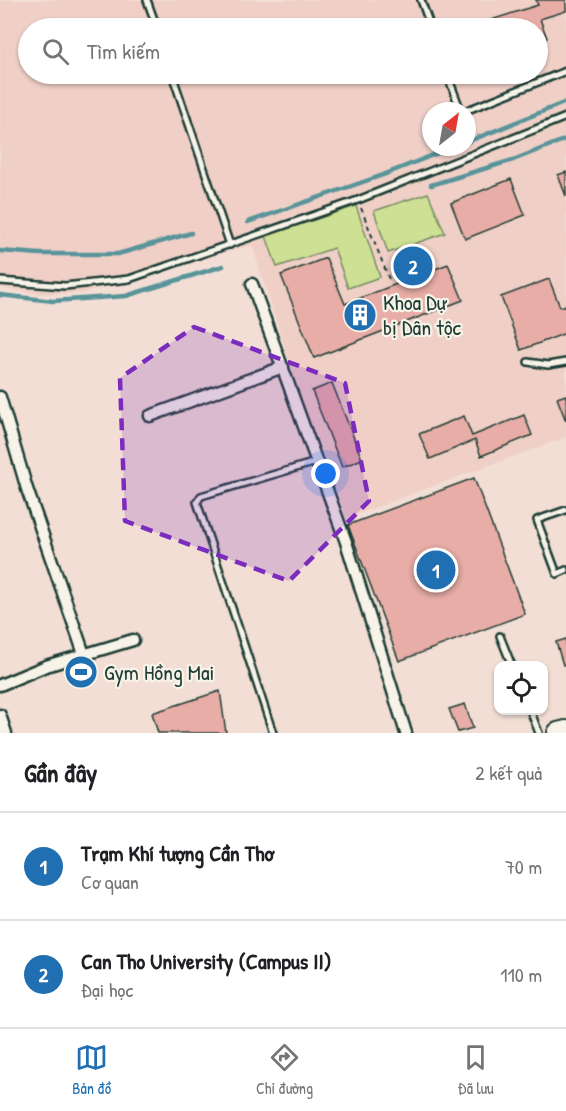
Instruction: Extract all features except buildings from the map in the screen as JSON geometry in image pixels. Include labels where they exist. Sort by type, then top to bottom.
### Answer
[{"type":"highway","points":[[558,733],[566,731]]},
{"type":"street","points":[[252,284],[300,420],[318,462],[406,733]]},
{"type":"street","points":[[150,416],[283,367]]},
{"type":"street","points":[[0,397],[27,489],[84,654]]},
{"type":"street","points":[[0,685],[84,654],[133,640]]},
{"type":"street","points":[[0,715],[6,733]]},
{"type":"lane","points":[[147,0],[153,18]]},
{"type":"lane","points":[[421,0],[427,18]]},
{"type":"lane","points":[[548,78],[566,71]]},
{"type":"lane","points":[[175,84],[230,245]]},
{"type":"lane","points":[[451,84],[459,102]]},
{"type":"lane","points":[[476,106],[533,84]]},
{"type":"lane","points":[[0,281],[65,286],[129,279],[358,200],[566,117]]},
{"type":"lane","points":[[528,362],[548,365],[566,362]]},
{"type":"lane","points":[[273,733],[197,502],[201,496],[318,462]]},
{"type":"lane","points":[[566,510],[537,520],[556,574],[566,570]]},
{"type":"lane","points":[[500,636],[510,661]]},
{"type":"lane","points":[[531,715],[538,733]]},
{"type":"path","points":[[358,200],[389,279]]},
{"type":"highlighted area","points":[[194,327],[345,383],[369,501],[289,581],[125,521],[120,378]]},
{"type":"shaded area","points":[[0,0],[566,0],[566,437],[347,518],[296,383],[252,245],[83,293],[42,294],[0,288]]},
{"type":"green space","points":[[428,193],[445,233],[388,253],[374,211]]},
{"type":"green space","points":[[356,206],[380,277],[348,288],[334,248],[277,267],[266,236]]},
{"type":"waterway","points":[[476,138],[566,102]]},
{"type":"waterway","points":[[431,185],[513,160],[566,139]]},
{"type":"waterway","points":[[248,222],[430,156]]},
{"type":"waterway","points":[[0,251],[40,254],[118,254],[191,233]]},
{"type":"waterway","points":[[0,295],[53,301],[126,296],[223,266]]},
{"type":"place","name":"Can Tho University (Campus II)","points":[[413,266]]},
{"type":"place","name":"Khoa Dự bị Dân tộc","points":[[360,315]]},
{"type":"place","name":"Trạm Khí tượng Cần Thơ","points":[[436,570]]},
{"type":"place","name":"Gym Hồng Mai","points":[[81,672]]}]
